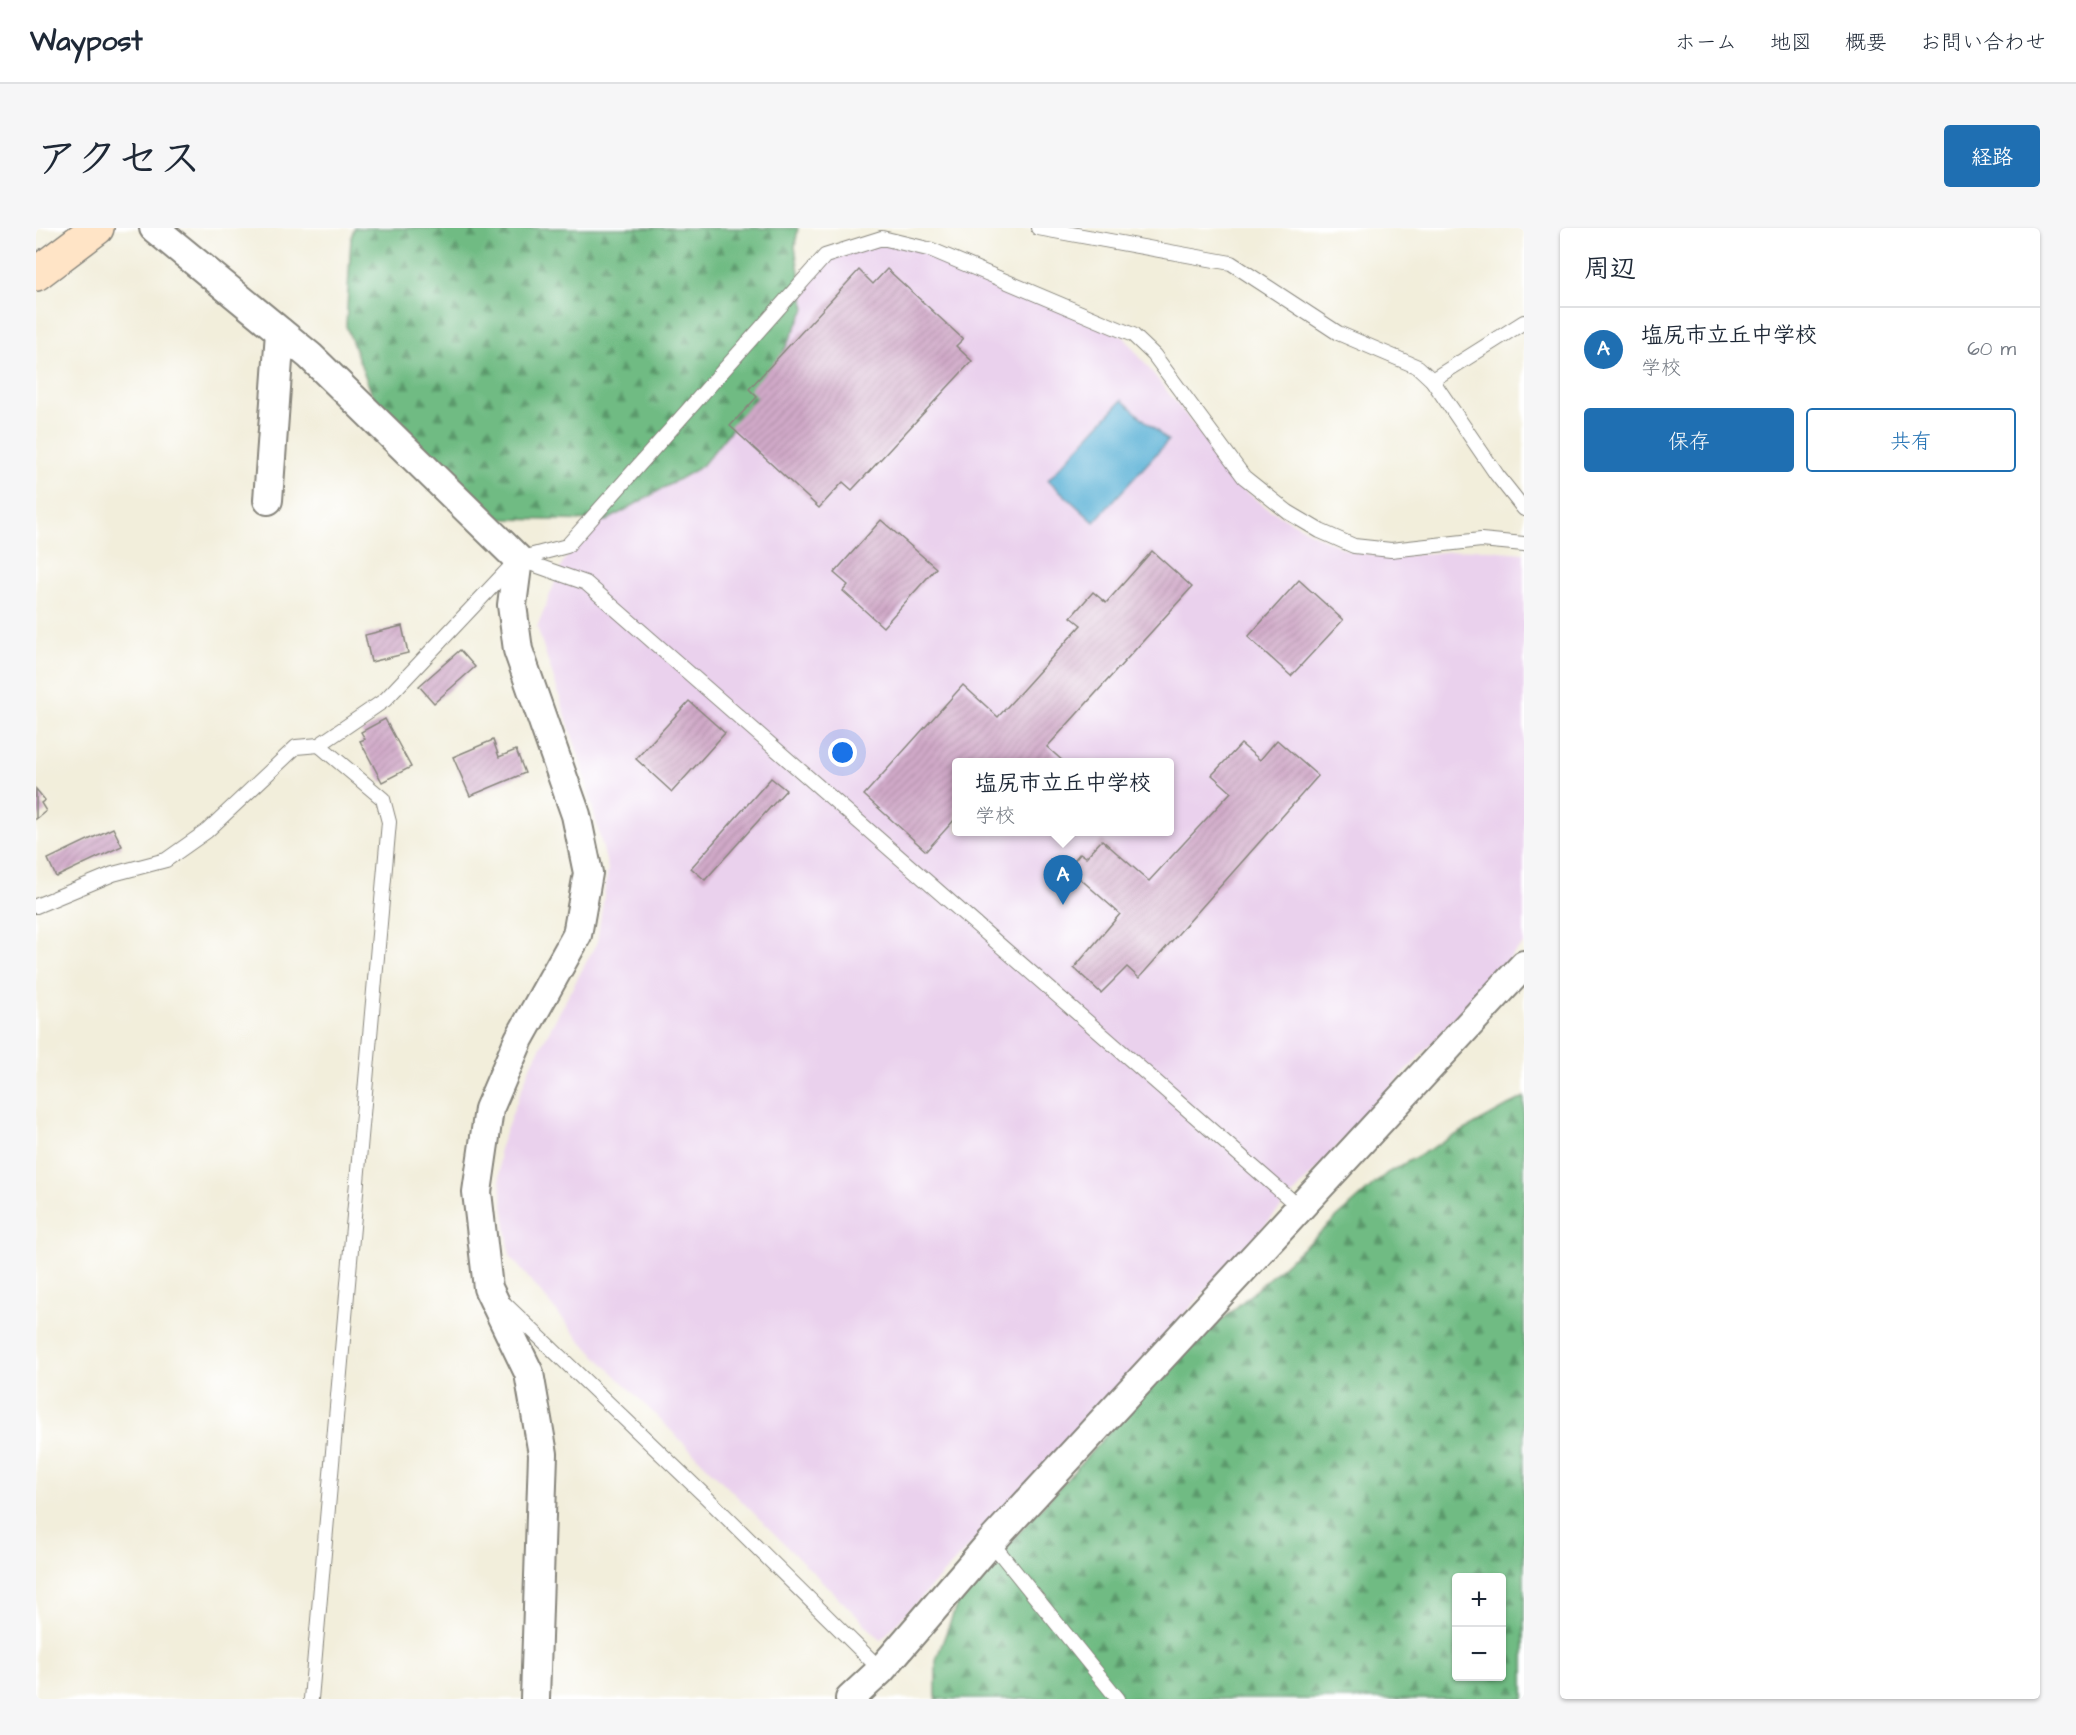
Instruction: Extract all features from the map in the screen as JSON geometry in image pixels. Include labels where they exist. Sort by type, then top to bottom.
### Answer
[{"type":"main road","points":[[36,274],[97,228]]},
{"type":"street","points":[[154,228],[310,356],[518,559],[512,605],[518,650],[576,815],[588,873],[577,935],[519,1039],[489,1109],[477,1192],[488,1288],[529,1373],[543,1454],[535,1699]]},
{"type":"street","points":[[268,500],[280,332]]},
{"type":"street","points":[[850,1699],[881,1670],[991,1542],[1524,965]]},
{"type":"lane","points":[[1038,228],[1231,263],[1338,333],[1418,367],[1432,380],[1497,475],[1524,509]]},
{"type":"lane","points":[[36,906],[113,874],[166,860],[207,831],[296,747],[319,745],[385,700],[518,559],[567,546],[825,256],[882,238],[932,250],[1133,335],[1154,355],[1244,477],[1288,512],[1320,531],[1354,546],[1391,550],[1481,540],[1524,544]]},
{"type":"lane","points":[[1432,380],[1524,322]]},
{"type":"lane","points":[[518,559],[586,583],[1299,1207]]},
{"type":"lane","points":[[311,1699],[389,822],[383,799],[319,745]]},
{"type":"lane","points":[[488,1288],[705,1496],[881,1670]]},
{"type":"lane","points":[[991,1542],[1118,1699]]},
{"type":"shaded area","points":[[882,238],[932,250],[1124,337],[1210,445],[1238,485],[1267,508],[1319,537],[1349,551],[1389,557],[1476,549],[1524,553],[1524,943],[1007,1510],[881,1640],[582,1342],[510,1256],[500,1182],[499,1149],[530,1067],[597,942],[608,869],[583,769],[537,627],[564,560],[825,256]]},
{"type":"green space","points":[[354,228],[798,228],[795,247],[805,309],[766,386],[702,466],[606,521],[501,519],[415,457],[372,394],[346,326],[351,238]]},
{"type":"green space","points":[[1524,1097],[1524,1699],[936,1699],[936,1660],[958,1601],[1159,1376],[1387,1173]]},
{"type":"water","points":[[1122,400],[1168,441],[1094,522],[1048,480]]},
{"type":"building","points":[[887,269],[963,339],[956,346],[972,361],[852,490],[843,482],[819,508],[730,426],[757,397],[749,389],[859,270],[873,284]]},
{"type":"building","points":[[881,520],[936,568],[883,627],[843,591],[848,585],[834,573]]},
{"type":"building","points":[[1152,551],[1192,587],[1047,747],[1059,758],[952,758],[952,822],[926,851],[864,795],[963,685],[998,717],[1081,625],[1071,617],[1093,592],[1106,603]]},
{"type":"building","points":[[1299,580],[1343,620],[1291,676],[1248,637]]},
{"type":"building","points":[[402,626],[408,653],[371,662],[365,635]]},
{"type":"building","points":[[460,650],[475,667],[434,703],[419,686]]},
{"type":"building","points":[[689,701],[725,733],[672,792],[636,759]]},
{"type":"building","points":[[385,719],[411,767],[382,782],[360,741],[365,739],[361,732]]},
{"type":"building","points":[[493,740],[499,757],[516,750],[525,773],[470,796],[453,757]]},
{"type":"building","points":[[1277,740],[1318,776],[1139,978],[1127,967],[1101,993],[1074,968],[1120,914],[1068,868],[1080,853],[1086,857],[1102,840],[1149,881],[1231,792],[1212,775],[1241,744],[1260,760]]},
{"type":"building","points":[[771,778],[786,790],[705,880],[691,868]]},
{"type":"building","points":[[36,789],[45,800],[41,803],[46,811],[36,819]]},
{"type":"building","points":[[113,828],[122,846],[56,877],[48,859]]},
{"type":"place","name":"塩尻市立丘中学校","points":[[1063,905]]}]
